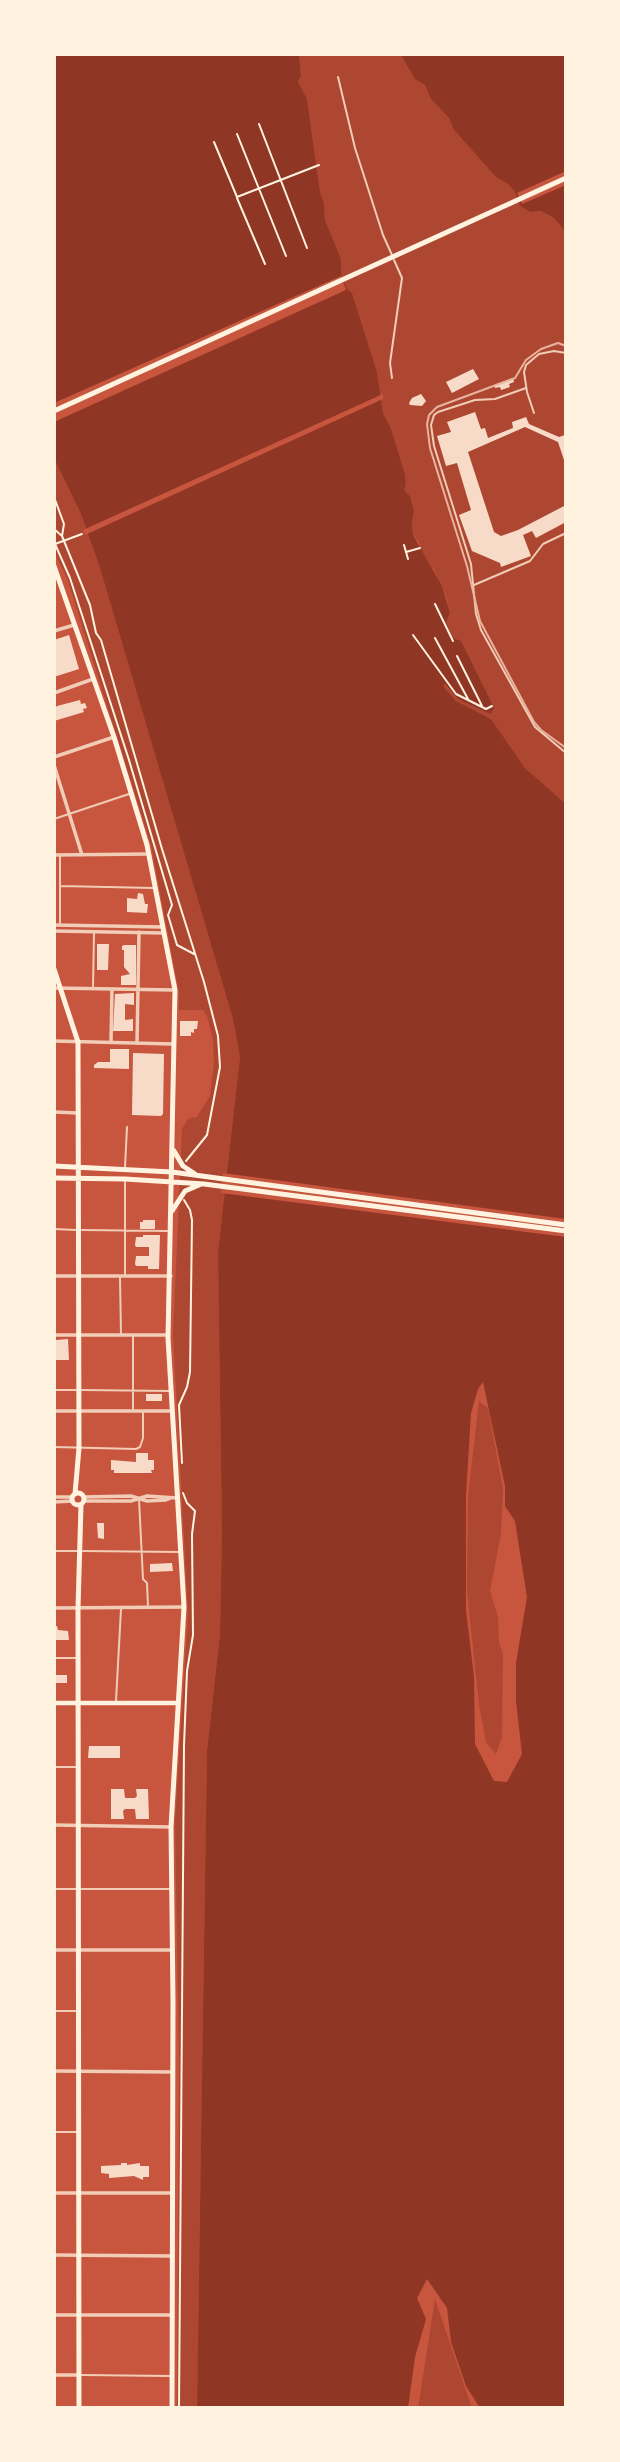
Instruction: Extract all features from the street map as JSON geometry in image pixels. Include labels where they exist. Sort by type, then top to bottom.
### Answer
[{"type":"main road","points":[[54,411],[566,178]]},
{"type":"main road","points":[[54,566],[114,737],[149,854],[175,990],[168,1335],[184,1607],[171,1827],[172,2408]]},
{"type":"main road","points":[[54,969],[57,988],[78,1042],[79,2408]]},
{"type":"main road","points":[[172,1146],[183,1166],[216,1182],[566,1231]]},
{"type":"main road","points":[[54,1166],[201,1176]]},
{"type":"main road","points":[[54,1178],[204,1184]]},
{"type":"main road","points":[[171,1214],[178,1198],[185,1191],[216,1182],[566,1224]]},
{"type":"main road","points":[[54,1703],[178,1703]]},
{"type":"street","points":[[54,631],[74,625]]},
{"type":"street","points":[[54,693],[93,679]]},
{"type":"street","points":[[54,757],[114,737]]},
{"type":"street","points":[[54,765],[82,855]]},
{"type":"street","points":[[54,855],[149,854]]},
{"type":"street","points":[[57,925],[164,930]]},
{"type":"street","points":[[54,931],[164,930]]},
{"type":"street","points":[[137,1043],[139,932]]},
{"type":"street","points":[[57,988],[175,990]]},
{"type":"street","points":[[111,1042],[112,989]]},
{"type":"street","points":[[54,1041],[173,1044]]},
{"type":"street","points":[[54,1112],[78,1113]]},
{"type":"street","points":[[54,1276],[171,1276]]},
{"type":"street","points":[[54,1335],[168,1335]]},
{"type":"street","points":[[54,1411],[173,1411]]},
{"type":"street","points":[[54,1499],[131,1501],[139,1498],[166,1500],[177,1497]]},
{"type":"street","points":[[54,1608],[184,1607]]},
{"type":"street","points":[[54,1825],[171,1827]]},
{"type":"street","points":[[54,1950],[172,1950]]},
{"type":"street","points":[[54,2071],[172,2072]]},
{"type":"street","points":[[54,2193],[173,2193]]},
{"type":"street","points":[[54,2255],[172,2256]]},
{"type":"street","points":[[54,2315],[172,2315]]},
{"type":"street","points":[[54,2375],[79,2375]]},
{"type":"lane","points":[[338,77],[355,148],[383,235],[402,278],[390,363],[392,378]]},
{"type":"lane","points":[[534,412],[524,372],[534,356],[554,351],[566,353]]},
{"type":"lane","points":[[526,388],[495,399],[475,400],[438,412],[431,425],[434,446],[471,564],[476,614],[481,630],[535,727],[566,753]]},
{"type":"lane","points":[[474,585],[530,561],[543,544],[566,533]]},
{"type":"lane","points":[[54,819],[131,794]]},
{"type":"lane","points":[[57,925],[60,855]]},
{"type":"lane","points":[[60,886],[155,888]]},
{"type":"lane","points":[[93,988],[94,932]]},
{"type":"lane","points":[[125,1169],[127,1126]]},
{"type":"lane","points":[[121,1335],[125,1179]]},
{"type":"lane","points":[[54,1229],[172,1231]]},
{"type":"lane","points":[[133,1335],[133,1411]]},
{"type":"lane","points":[[54,1390],[172,1391]]},
{"type":"lane","points":[[54,1447],[140,1447],[144,1438],[143,1411]]},
{"type":"lane","points":[[139,1498],[143,1579],[147,1583],[148,1607]]},
{"type":"lane","points":[[54,1551],[180,1552]]},
{"type":"lane","points":[[116,1703],[121,1608]]},
{"type":"lane","points":[[54,1658],[78,1658]]},
{"type":"lane","points":[[54,1767],[78,1767]]},
{"type":"lane","points":[[54,1889],[172,1889]]},
{"type":"lane","points":[[54,2011],[79,2011]]},
{"type":"lane","points":[[54,2132],[78,2132]]},
{"type":"lane","points":[[79,2375],[171,2376]]},
{"type":"path","points":[[259,124],[307,248]]},
{"type":"path","points":[[237,134],[286,256]]},
{"type":"path","points":[[214,142],[265,264]]},
{"type":"path","points":[[237,197],[319,165]]},
{"type":"path","points":[[54,497],[64,524],[62,536]]},
{"type":"path","points":[[54,529],[65,542],[90,605],[96,634],[101,639],[218,1036],[220,1067],[207,1137],[184,1163]]},
{"type":"path","points":[[82,534],[55,544],[70,578],[129,760],[172,905],[168,915],[177,945],[195,955]]},
{"type":"path","points":[[404,545],[408,559]]},
{"type":"path","points":[[406,552],[420,548]]},
{"type":"path","points":[[435,604],[453,641]]},
{"type":"path","points":[[413,635],[456,694],[486,709],[492,706]]},
{"type":"path","points":[[435,638],[469,701]]},
{"type":"path","points":[[457,656],[482,707]]},
{"type":"path","points":[[182,1467],[179,1405],[190,1376],[192,1220],[184,1198]]},
{"type":"path","points":[[177,1497],[195,1511],[192,1534],[193,1635],[187,1669],[184,1745],[179,2408]]},
{"type":"shaded area","points":[[54,54],[299,54],[301,76],[298,81],[307,99],[325,220],[341,259],[341,276],[352,293],[377,372],[383,413],[405,474],[404,490],[410,496],[414,511],[413,535],[442,586],[450,613],[446,622],[453,638],[461,641],[494,708],[491,714],[458,699],[445,684],[443,686],[456,701],[491,719],[525,768],[566,804],[566,2408],[480,2408],[466,2386],[451,2342],[447,2308],[427,2279],[417,2298],[426,2319],[415,2357],[408,2408],[197,2408],[207,1751],[220,1634],[222,1533],[218,1252],[240,1057],[233,1019],[100,568],[81,514],[54,458]],"holes":[[[483,1382],[505,1486],[505,1506],[515,1521],[527,1597],[516,1663],[516,1701],[522,1754],[507,1782],[494,1781],[475,1744],[474,1677],[466,1610],[466,1495],[471,1413],[478,1389]]]},
{"type":"shaded area","points":[[299,54],[400,54],[415,79],[425,85],[431,99],[449,118],[454,130],[496,177],[515,192],[520,206],[530,212],[541,211],[554,218],[566,232],[566,804],[525,768],[491,719],[456,701],[443,686],[444,684],[458,699],[494,708],[453,638],[446,622],[450,613],[446,596],[413,535],[414,511],[404,490],[405,474],[383,413],[377,372],[352,293],[341,276],[341,259],[325,220],[307,99],[298,80],[301,76]]},
{"type":"shaded area","points":[[400,54],[566,54],[566,232],[554,218],[541,211],[530,212],[520,206],[515,192],[496,177],[454,130],[449,118],[431,99],[425,85],[415,79]]},
{"type":"shaded area","points":[[54,458],[81,514],[100,568],[233,1019],[240,1057],[218,1252],[222,1533],[220,1634],[207,1751],[197,2408],[177,2408],[179,2063],[175,1822],[188,1614],[173,1334],[182,1129],[188,1119],[196,1118],[210,1096],[214,1064],[213,1040],[203,1010],[179,1010],[179,993],[151,845],[67,578],[54,552]]},
{"type":"shaded area","points":[[479,1401],[488,1408],[503,1489],[501,1534],[490,1591],[498,1617],[499,1643],[503,1653],[502,1737],[496,1754],[486,1742],[479,1705],[467,1591],[468,1496]]},
{"type":"shaded area","points":[[435,2299],[472,2408],[418,2408]]},
{"type":"pier","points":[[566,171],[566,185],[522,204],[517,193]]},
{"type":"pier","points":[[341,276],[346,290],[54,422],[54,403]]},
{"type":"pier","points":[[383,394],[383,399],[85,535],[83,530]]},
{"type":"pier","points":[[223,1173],[566,1219],[566,1237],[221,1193]]},
{"type":"building","points":[[473,369],[479,379],[452,393],[446,382]]},
{"type":"building","points":[[513,378],[514,382],[509,384],[510,387],[501,390],[500,387],[495,388],[494,385]]},
{"type":"building","points":[[421,394],[426,401],[422,406],[410,405],[412,398]]},
{"type":"building","points":[[475,412],[481,429],[485,428],[488,438],[513,428],[512,422],[526,417],[529,424],[559,437],[565,435],[566,438],[566,466],[558,442],[525,427],[468,452],[494,532],[501,536],[566,505],[566,522],[536,538],[532,531],[523,535],[531,556],[501,567],[500,563],[472,551],[459,515],[471,510],[457,463],[446,466],[437,436],[451,432],[447,422]]},
{"type":"building","points":[[69,635],[79,669],[54,677],[54,640]]},
{"type":"building","points":[[80,700],[87,708],[83,709],[84,712],[54,721],[54,709],[57,706]]},
{"type":"building","points":[[138,893],[143,894],[145,904],[148,904],[147,913],[127,912],[127,898],[137,899]]},
{"type":"building","points":[[97,944],[109,944],[108,970],[97,970]]},
{"type":"building","points":[[124,945],[136,945],[136,985],[121,985],[121,976],[130,974],[124,967]]},
{"type":"building","points":[[134,993],[134,1005],[125,1004],[125,1020],[133,1019],[133,1031],[113,1031],[115,994]]},
{"type":"building","points":[[180,1021],[198,1021],[197,1029],[194,1029],[194,1033],[191,1032],[191,1036],[180,1036]]},
{"type":"building","points":[[110,1049],[129,1049],[129,1069],[94,1068],[98,1062],[110,1062]]},
{"type":"building","points":[[133,1053],[164,1054],[161,1116],[132,1115]]},
{"type":"building","points":[[155,1220],[155,1229],[140,1229],[140,1222]]},
{"type":"building","points":[[160,1235],[159,1269],[148,1269],[148,1266],[135,1264],[136,1256],[149,1256],[149,1247],[135,1245],[136,1237]]},
{"type":"building","points":[[68,1339],[69,1360],[56,1360],[56,1340]]},
{"type":"building","points":[[146,1394],[162,1394],[162,1401],[146,1401]]},
{"type":"building","points":[[136,1453],[148,1453],[148,1460],[154,1460],[152,1473],[114,1473],[114,1470],[111,1470],[111,1460],[136,1462]]},
{"type":"building","points":[[97,1523],[104,1523],[104,1539],[98,1538]]},
{"type":"building","points":[[172,1563],[173,1571],[150,1572],[150,1564]]},
{"type":"building","points":[[54,1626],[57,1626],[58,1630],[68,1631],[69,1640],[54,1640]]},
{"type":"building","points":[[54,1675],[67,1675],[67,1683],[54,1683]]},
{"type":"building","points":[[89,1746],[120,1746],[120,1758],[88,1758]]},
{"type":"building","points":[[111,1789],[124,1789],[125,1798],[135,1798],[136,1789],[148,1789],[149,1819],[136,1819],[135,1809],[125,1809],[124,1819],[111,1819]]},
{"type":"building","points":[[121,2163],[149,2166],[149,2177],[143,2177],[143,2180],[134,2176],[109,2178],[109,2174],[101,2173],[101,2166]]},
{"type":"railway","points":[[566,346],[558,343],[541,349],[526,360],[515,378],[437,407],[429,415],[427,424],[430,448],[467,566],[480,621],[534,722],[566,748]]}]
